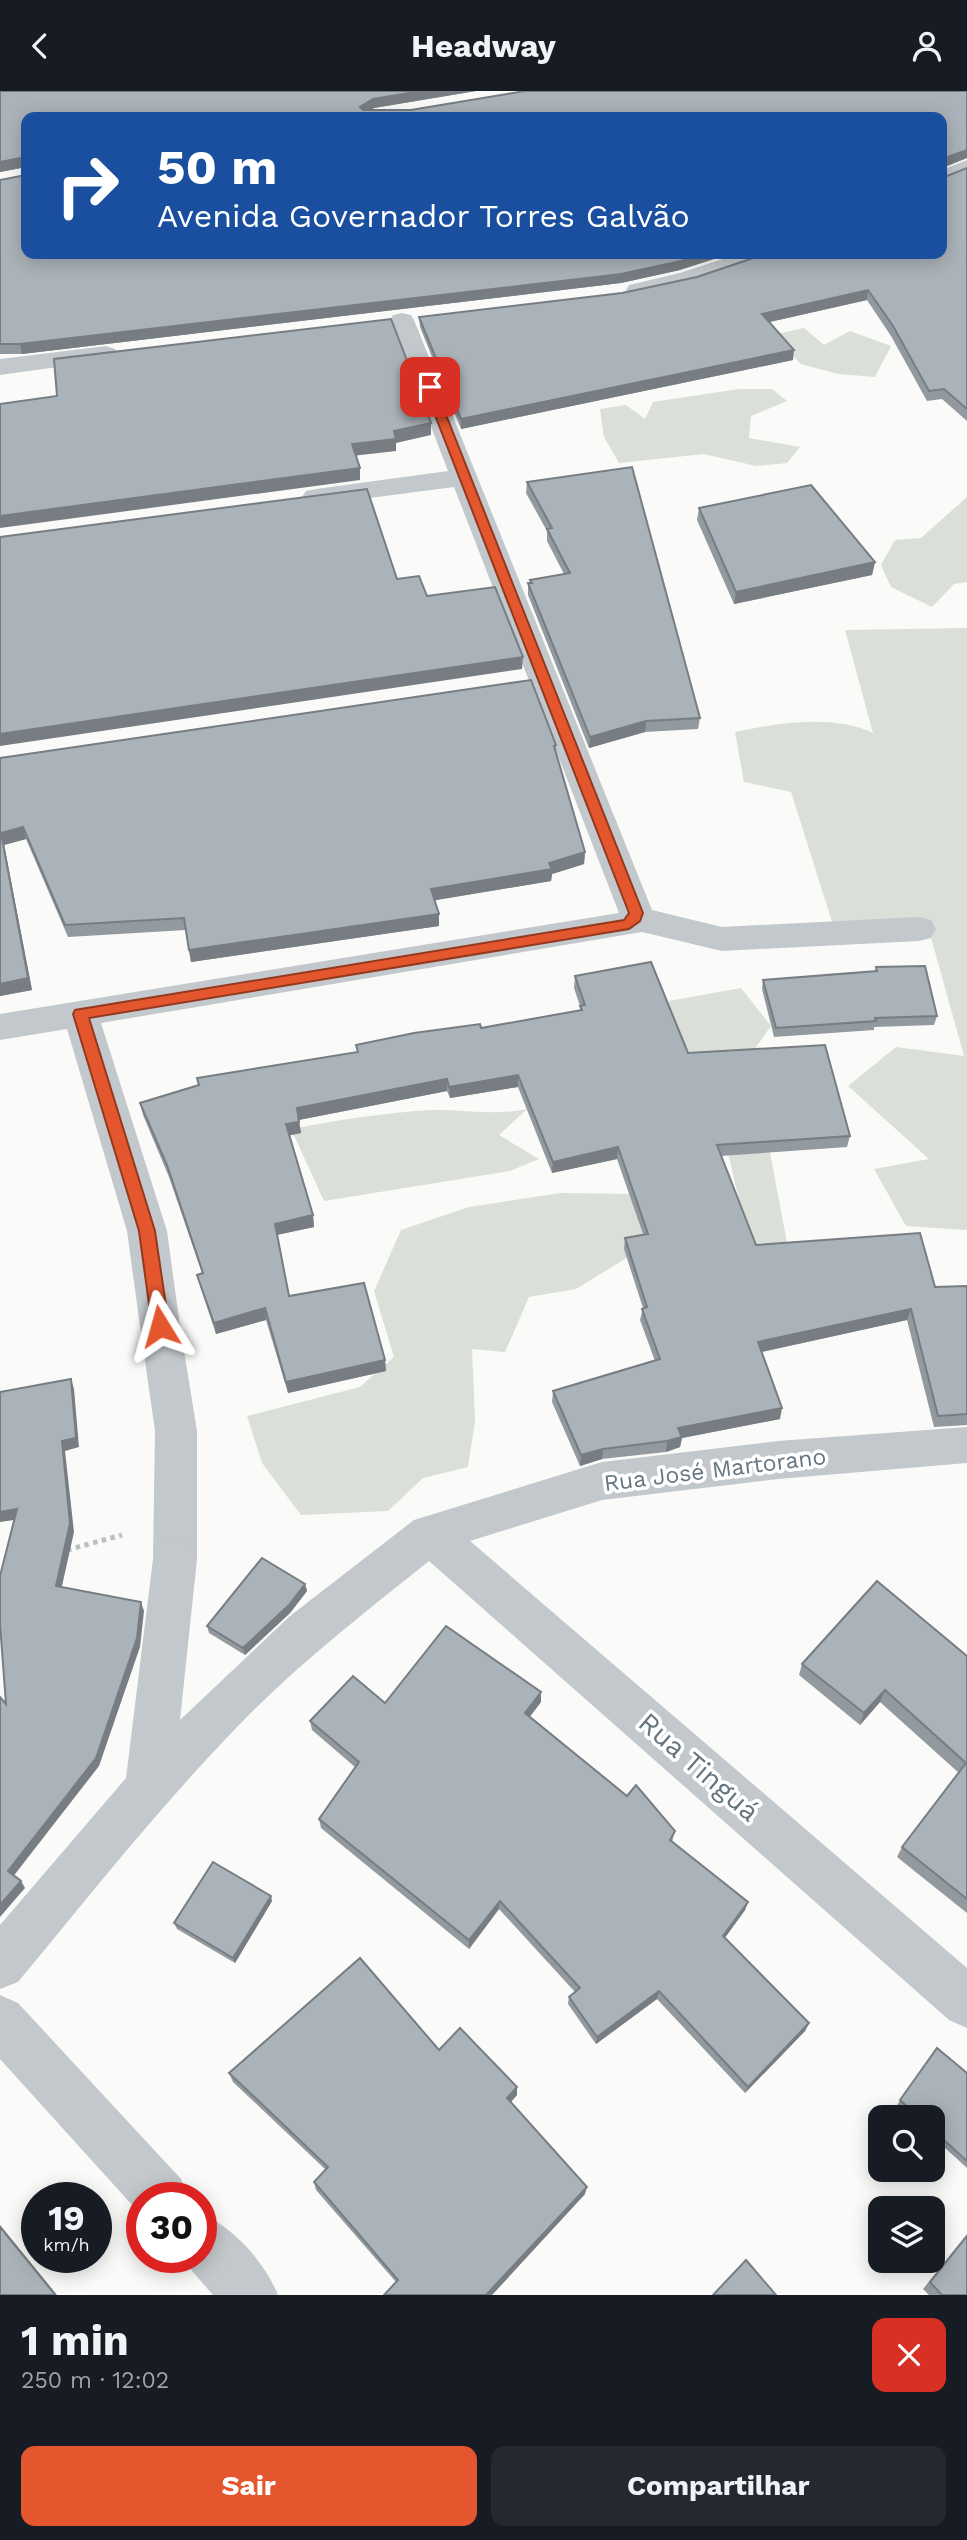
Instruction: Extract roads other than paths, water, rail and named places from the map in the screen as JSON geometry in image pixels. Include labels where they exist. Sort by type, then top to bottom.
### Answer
[{"type":"street","points":[[947,176],[967,167]]},
{"type":"street","points":[[609,295],[687,279],[746,259]]},
{"type":"street","points":[[402,320],[466,477],[531,680],[636,913],[632,921]]},
{"type":"street","points":[[0,367],[136,350]]},
{"type":"street","points":[[288,501],[466,477]]},
{"type":"street","points":[[0,1027],[632,921],[722,939],[919,929]]},
{"type":"street","points":[[80,1014],[147,1231],[176,1431],[176,1559],[149,1788]]},
{"type":"street","name":"Rua José Martorano","points":[[0,1964],[149,1788],[225,1707],[306,1631],[430,1534],[602,1481],[778,1460],[967,1445]]},
{"type":"street","name":"Rua Tinguá","points":[[430,1534],[967,2001]]},
{"type":"street","points":[[0,2021],[147,2182]]},
{"type":"street","points":[[217,2259],[250,2295]]}]
